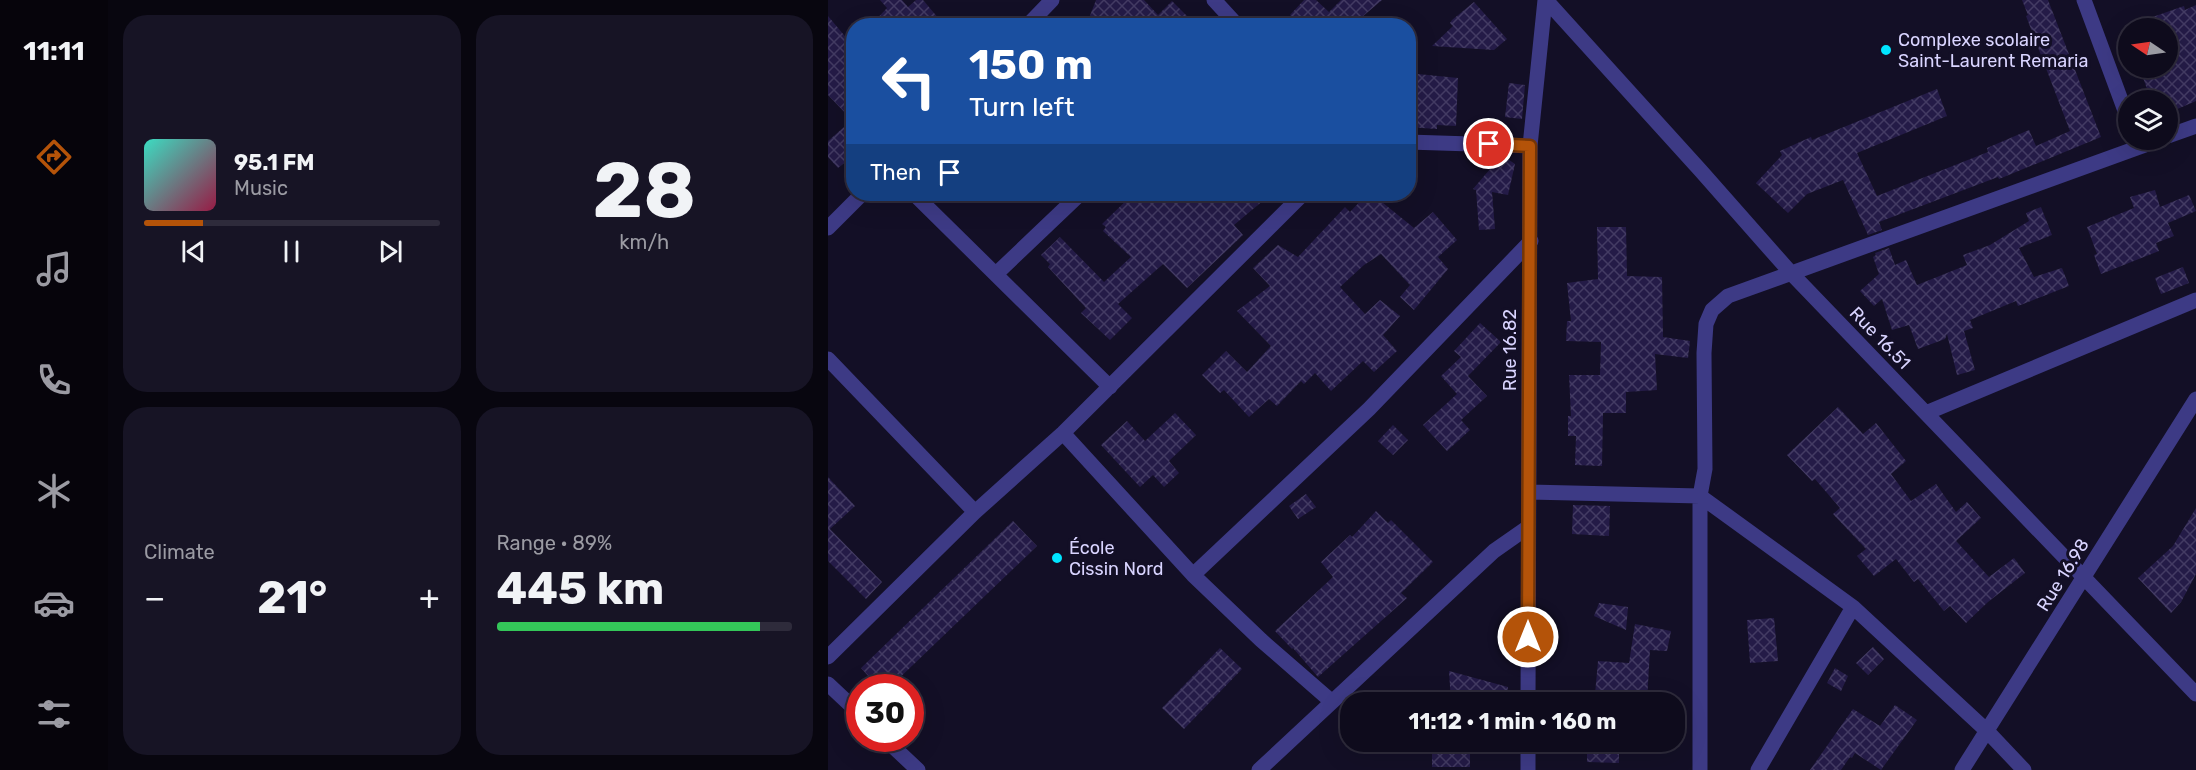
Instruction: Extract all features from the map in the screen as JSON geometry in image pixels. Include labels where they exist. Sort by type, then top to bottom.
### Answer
[{"type":"street","points":[[1035,18],[1052,0]]},
{"type":"street","points":[[1214,0],[1231,18]]},
{"type":"street","name":"Rue 16.82","points":[[1528,692],[1530,146],[1545,0]]},
{"type":"street","name":"Rue 16.51","points":[[1545,0],[1791,273],[2196,694]]},
{"type":"street","points":[[2084,0],[2118,92]]},
{"type":"street","points":[[2178,132],[2196,126]]},
{"type":"street","points":[[1416,142],[1530,146]]},
{"type":"street","points":[[1700,770],[1700,496],[1705,469],[1704,353],[1706,324],[1712,310],[1728,296],[2119,150]]},
{"type":"street","points":[[828,228],[855,201]]},
{"type":"street","points":[[921,201],[1110,387]]},
{"type":"street","points":[[996,274],[1073,201]]},
{"type":"street","points":[[828,657],[975,512],[1063,433],[1296,201]]},
{"type":"street","points":[[1193,574],[1369,409],[1530,241]]},
{"type":"street","points":[[1926,414],[2196,300]]},
{"type":"street","points":[[828,359],[975,512]]},
{"type":"street","name":"Rue 16.98","points":[[1962,770],[2196,399]]},
{"type":"street","points":[[1063,433],[1193,574],[1261,640],[1331,701]]},
{"type":"street","points":[[1529,492],[1700,496],[1853,607],[1987,731],[2024,770]]},
{"type":"street","points":[[1259,770],[1494,550],[1527,528]]},
{"type":"street","points":[[1758,770],[1853,607]]},
{"type":"street","points":[[828,684],[846,701]]},
{"type":"street","points":[[899,752],[918,770]]},
{"type":"street","points":[[1528,752],[1528,770]]},
{"type":"building","points":[[880,0],[902,0],[908,7],[916,0],[923,0],[938,18],[878,18],[887,8]]},
{"type":"building","points":[[1096,0],[1144,0],[1158,15],[1172,1],[1188,17],[1187,18],[1089,18]]},
{"type":"building","points":[[1304,0],[1316,0],[1329,12],[1341,0],[1382,0],[1363,18],[1293,18],[1290,15]]},
{"type":"building","points":[[2022,0],[2048,0],[2101,137],[1999,179],[1998,177],[1879,222],[1882,230],[1868,235],[1843,180],[1807,194],[1788,213],[1756,183],[1782,155],[1780,151],[1937,89],[1947,116],[1857,153],[1877,196],[1988,152],[1987,148],[2029,130],[2036,146],[2070,131]]},
{"type":"building","points":[[1474,2],[1507,39],[1494,50],[1432,46],[1453,26],[1450,23],[1452,20]]},
{"type":"building","points":[[2196,5],[2196,101],[2178,109],[2178,90],[2147,90],[2143,78],[2178,78],[2178,18],[2150,18],[2184,6],[2185,10]]},
{"type":"building","points":[[828,16],[846,37],[846,114],[828,95]]},
{"type":"building","points":[[1416,74],[1458,78],[1456,126],[1437,125],[1437,129],[1416,128]]},
{"type":"building","points":[[1509,83],[1525,85],[1522,119],[1505,117]]},
{"type":"building","points":[[846,125],[846,162],[838,168],[828,157],[828,141]]},
{"type":"building","points":[[1502,155],[1515,164],[1508,195],[1492,192],[1495,229],[1479,230],[1476,190],[1473,189]]},
{"type":"building","points":[[2155,190],[2160,207],[2189,195],[2196,211],[2168,223],[2174,236],[2156,243],[2159,251],[2101,274],[2094,255],[2097,254],[2087,227],[2134,208],[2130,197]]},
{"type":"building","points":[[1126,201],[1263,201],[1234,225],[1243,235],[1187,288],[1163,264],[1118,304],[1132,318],[1110,340],[1081,313],[1086,308],[1048,267],[1050,264],[1041,255],[1060,237],[1104,282],[1131,257],[1103,231],[1106,227],[1102,224]]},
{"type":"building","points":[[1360,201],[1381,201],[1414,228],[1433,212],[1457,240],[1438,257],[1448,269],[1414,310],[1400,297],[1410,285],[1381,254],[1364,265],[1340,287],[1365,314],[1380,300],[1400,316],[1383,335],[1397,351],[1374,372],[1363,361],[1331,391],[1315,373],[1304,384],[1301,381],[1277,406],[1269,399],[1249,417],[1224,390],[1220,393],[1202,375],[1226,351],[1247,372],[1271,346],[1237,311],[1270,286],[1253,268],[1278,245],[1298,257],[1345,207],[1350,212]]},
{"type":"building","points":[[2041,207],[2052,235],[2019,248],[2034,277],[2062,268],[2069,286],[2018,306],[2016,301],[1970,320],[1973,328],[1964,331],[1975,370],[1957,375],[1947,334],[1945,339],[1918,349],[1909,325],[1892,330],[1882,299],[1874,306],[1860,291],[1879,274],[1873,257],[1875,253],[1889,248],[1895,265],[1906,260],[1917,285],[1967,265],[1963,255],[1990,245],[2029,221],[2026,213]]},
{"type":"building","points":[[1597,227],[1626,227],[1627,276],[1662,277],[1663,337],[1690,341],[1688,358],[1655,354],[1657,390],[1626,392],[1626,413],[1603,413],[1602,466],[1575,465],[1576,436],[1568,436],[1568,416],[1571,416],[1569,375],[1600,375],[1601,342],[1566,341],[1567,321],[1571,321],[1567,283],[1598,279]]},
{"type":"building","points":[[2183,267],[2189,283],[2161,294],[2155,278]]},
{"type":"building","points":[[1480,323],[1501,342],[1468,376],[1487,396],[1461,420],[1470,430],[1447,451],[1423,425],[1457,394],[1441,376],[1461,357],[1454,351]]},
{"type":"building","points":[[1838,407],[1863,434],[1876,423],[1906,461],[1891,474],[1911,501],[1936,484],[1956,512],[1967,502],[1981,518],[1956,541],[1989,577],[2014,558],[2025,573],[1966,623],[1950,606],[1944,611],[1918,579],[1914,582],[1896,559],[1874,576],[1857,556],[1866,549],[1833,514],[1840,508],[1815,479],[1812,481],[1787,455]]},
{"type":"building","points":[[1175,413],[1196,435],[1169,461],[1179,473],[1164,487],[1153,475],[1140,487],[1101,445],[1127,421],[1145,441]]},
{"type":"building","points":[[1393,425],[1408,440],[1393,455],[1378,441]]},
{"type":"building","points":[[828,477],[855,506],[830,529],[882,582],[866,599],[828,561]]},
{"type":"building","points":[[1306,494],[1316,507],[1298,519],[1289,506]]},
{"type":"building","points":[[1573,505],[1610,506],[1609,536],[1572,534]]},
{"type":"building","points":[[2196,508],[2196,574],[2181,602],[2171,613],[2138,578],[2173,546]]},
{"type":"building","points":[[1376,511],[1388,523],[1391,520],[1433,562],[1401,593],[1407,598],[1318,677],[1275,631],[1333,577],[1321,562],[1350,535],[1352,537]]},
{"type":"building","points":[[1013,521],[1037,546],[904,674],[866,674],[861,668]]},
{"type":"building","points":[[1599,603],[1628,607],[1626,630],[1594,616]]},
{"type":"building","points":[[1774,618],[1778,661],[1750,663],[1747,620]]},
{"type":"building","points":[[1635,624],[1671,631],[1667,651],[1650,650],[1648,692],[1595,692],[1598,661],[1629,663]]},
{"type":"building","points":[[1873,647],[1884,659],[1868,675],[1856,663]]},
{"type":"building","points":[[1220,648],[1242,669],[1184,729],[1162,708]]},
{"type":"building","points":[[1835,668],[1848,676],[1841,691],[1827,683]]},
{"type":"building","points":[[1449,671],[1508,687],[1507,692],[1450,692]]},
{"type":"building","points":[[1895,705],[1917,720],[1881,770],[1855,753],[1841,770],[1810,770],[1853,709],[1880,726]]},
{"type":"building","points":[[1432,752],[1470,752],[1470,767],[1432,767]]},
{"type":"building","points":[[1587,752],[1619,752],[1619,763],[1587,762]]},
{"type":"place","name":"Complexe scolaire Saint-Laurent Remaria","points":[[1886,50]]},
{"type":"place","name":"École Cissin Nord","points":[[1057,558]]},
{"type":"route","points":[[1489,144],[1530,146],[1528,637]]}]
